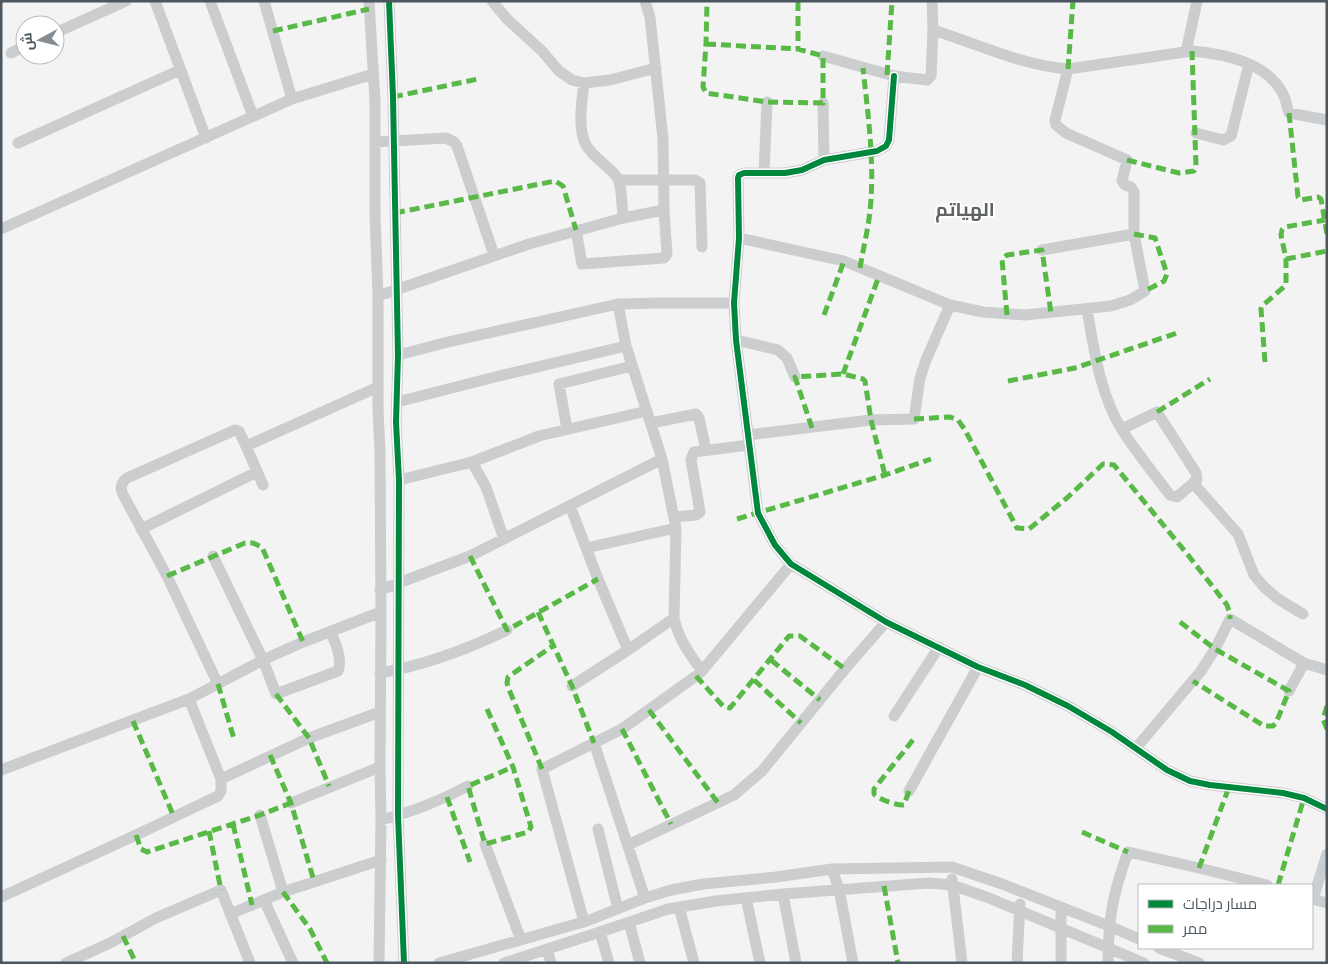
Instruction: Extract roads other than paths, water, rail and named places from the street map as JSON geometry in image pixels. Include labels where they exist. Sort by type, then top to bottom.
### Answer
[{"type":"street","points":[[65,28],[126,1]]},
{"type":"street","points":[[155,1],[206,138]]},
{"type":"street","points":[[210,1],[253,116]]},
{"type":"street","points":[[264,1],[292,99]]},
{"type":"street","points":[[369,1],[374,74],[380,452],[381,860],[379,963]]},
{"type":"street","points":[[389,1],[398,355],[396,422],[399,480],[398,815],[404,963]]},
{"type":"street","points":[[492,1],[507,19],[542,51],[559,71],[572,80],[584,83],[610,80],[656,68]]},
{"type":"street","points":[[576,230],[582,264],[664,258],[668,251],[664,210],[663,139],[650,17],[645,1]]},
{"type":"street","points":[[824,56],[894,76],[925,81],[930,78],[933,30],[932,1]]},
{"type":"street","points":[[1186,52],[1197,1]]},
{"type":"street","points":[[933,30],[972,42],[1008,57],[1048,67],[1068,69],[1186,52],[1213,53],[1236,58],[1262,72],[1276,85],[1284,96],[1288,113],[1327,120]]},
{"type":"street","points":[[11,52],[15,50]]},
{"type":"street","points":[[1196,133],[1222,140],[1231,136],[1249,64]]},
{"type":"street","points":[[739,238],[844,261],[950,305],[968,310],[1007,315],[1025,315],[1087,309],[1121,304],[1130,300],[1145,290],[1134,234],[1134,192],[1131,187],[1125,185],[1122,181],[1127,160],[1066,133],[1056,125],[1055,120],[1068,69]]},
{"type":"street","points":[[18,143],[180,70]]},
{"type":"street","points":[[1,229],[292,99],[374,74]]},
{"type":"street","points":[[894,76],[889,140],[886,146],[877,151],[824,160],[802,170],[785,173],[744,173],[739,175],[739,238],[734,303],[736,340],[758,513],[775,546],[791,564],[886,622],[978,667],[1026,684],[1068,706],[1136,748],[1167,770],[1190,781],[1283,793],[1304,798],[1327,809]]},
{"type":"street","points":[[584,83],[581,117],[582,134],[591,153],[619,180],[623,218]]},
{"type":"street","points":[[764,173],[767,102]]},
{"type":"street","points":[[823,104],[824,160]]},
{"type":"street","points":[[375,142],[446,138],[454,142],[494,255]]},
{"type":"street","points":[[619,180],[695,180],[700,183],[702,247]]},
{"type":"street","points":[[378,296],[494,255],[576,230],[664,210]]},
{"type":"street","points":[[1042,250],[1134,234]]},
{"type":"street","points":[[398,355],[618,304],[734,303]]},
{"type":"street","points":[[618,304],[626,346],[662,459],[675,523],[674,618],[676,628],[702,671]]},
{"type":"street","points":[[586,548],[675,523],[700,512],[692,457],[694,452],[749,440],[871,420],[914,419],[923,369],[950,305]]},
{"type":"street","points":[[1087,309],[1096,362],[1122,429],[1170,496],[1177,497],[1196,480],[1197,475],[1157,412],[1122,429]]},
{"type":"street","points":[[736,340],[778,350],[787,358],[795,377]]},
{"type":"street","points":[[397,402],[626,346]]},
{"type":"street","points":[[567,429],[559,384],[632,366]]},
{"type":"street","points":[[246,446],[378,387]]},
{"type":"street","points":[[399,480],[472,462],[539,436],[647,411]]},
{"type":"street","points":[[652,423],[696,414],[699,418],[706,450]]},
{"type":"street","points":[[218,684],[168,576],[121,492],[123,482],[127,478],[235,430],[239,431],[263,485]]},
{"type":"street","points":[[380,590],[470,556],[662,459]]},
{"type":"street","points":[[472,462],[486,487],[504,539]]},
{"type":"street","points":[[141,529],[257,472]]},
{"type":"street","points":[[1193,484],[1238,534],[1254,575],[1271,593],[1303,614]]},
{"type":"street","points":[[570,506],[628,650]]},
{"type":"street","points":[[213,556],[263,660],[276,694],[338,671],[340,663],[331,632]]},
{"type":"street","points":[[584,922],[542,769],[622,729],[702,671],[791,564]]},
{"type":"street","points":[[1,770],[189,699],[263,660],[381,612]]},
{"type":"street","points":[[572,686],[674,618]]},
{"type":"street","points":[[1136,748],[1201,671],[1215,649],[1230,619],[1304,663],[1327,670]]},
{"type":"street","points":[[628,845],[734,795],[750,782],[762,771],[886,622]]},
{"type":"street","points":[[380,673],[432,661],[507,630]]},
{"type":"street","points":[[894,716],[939,648]]},
{"type":"street","points":[[1288,691],[1304,663]]},
{"type":"street","points":[[910,791],[978,667]]},
{"type":"street","points":[[1,897],[218,796],[221,791],[221,779],[189,699]]},
{"type":"street","points":[[221,779],[309,738],[380,712]]},
{"type":"street","points":[[594,743],[645,898]]},
{"type":"street","points":[[291,803],[380,767]]},
{"type":"street","points":[[381,820],[447,797],[468,786]]},
{"type":"street","points":[[260,816],[283,892]]},
{"type":"street","points":[[598,829],[618,909]]},
{"type":"street","points":[[485,844],[521,940]]},
{"type":"street","points":[[1108,963],[1109,926],[1114,895],[1128,852],[1263,884]]},
{"type":"street","points":[[1313,896],[1327,854]]},
{"type":"street","points":[[230,914],[283,892],[381,860]]},
{"type":"street","points":[[439,963],[584,922],[671,890],[704,884],[832,869],[952,867],[1109,926],[1138,940]]},
{"type":"street","points":[[952,867],[952,885],[962,963]]},
{"type":"street","points":[[832,869],[839,890],[854,963]]},
{"type":"street","points":[[504,963],[668,908],[783,894],[928,883],[952,885],[1019,910],[1144,963]]},
{"type":"street","points":[[66,963],[110,943],[156,918],[221,890],[250,963]]},
{"type":"street","points":[[1017,963],[1021,892]]},
{"type":"street","points":[[783,894],[796,963]]},
{"type":"street","points":[[746,898],[760,963]]},
{"type":"street","points":[[1313,899],[1327,903]]},
{"type":"street","points":[[264,900],[293,963]]},
{"type":"street","points":[[679,907],[694,963]]},
{"type":"street","points":[[1061,908],[1061,963]]},
{"type":"street","points":[[629,922],[640,963]]},
{"type":"street","points":[[600,932],[609,963]]},
{"type":"street","points":[[547,949],[551,963]]},
{"type":"street","points":[[1162,949],[1198,963]]},
{"type":"district","name":"الهياتم","points":[[965,208]]}]
